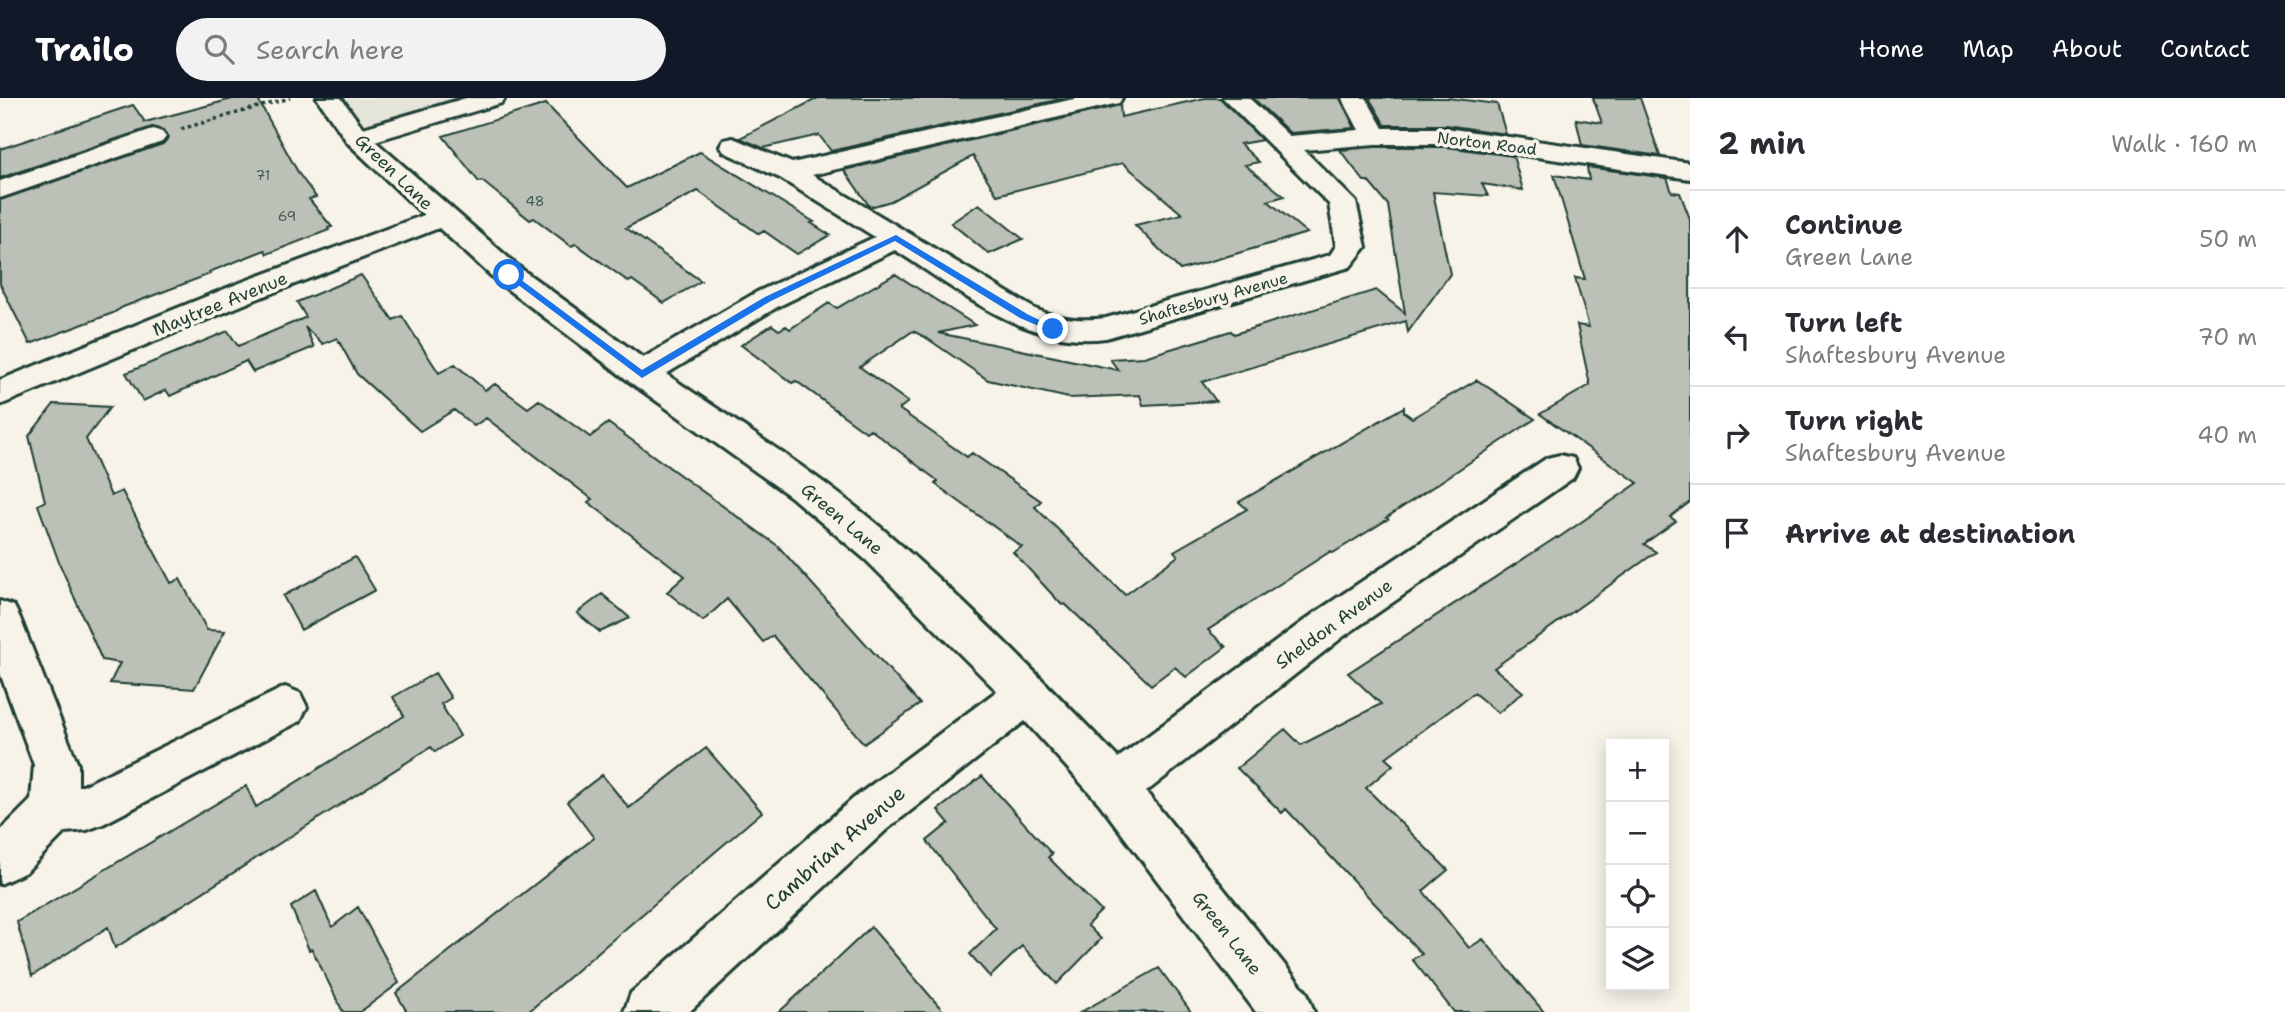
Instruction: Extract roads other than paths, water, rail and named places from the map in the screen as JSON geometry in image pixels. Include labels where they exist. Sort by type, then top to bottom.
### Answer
[{"type":"street","name":"Green Lane","points":[[329,98],[356,138],[441,218],[509,275],[642,374],[813,494],[880,549],[1028,693],[1115,788],[1288,1012]]},
{"type":"street","points":[[356,138],[493,98]]},
{"type":"street","points":[[789,172],[1110,98]]},
{"type":"street","name":"Shaftesbury Avenue","points":[[733,146],[789,172],[1024,316],[1053,329],[1082,332],[1106,328],[1340,261],[1352,247],[1342,202],[1235,98]]},
{"type":"street","points":[[1354,98],[1375,136]]},
{"type":"street","name":"Norton Road","points":[[1283,144],[1375,136],[1446,136],[1690,171]]},
{"type":"street","points":[[0,190],[153,137]]},
{"type":"street","name":"Maytree Avenue","points":[[0,393],[248,291],[441,218]]},
{"type":"street","points":[[642,374],[768,299],[896,238]]},
{"type":"street","name":"Sheldon Avenue","points":[[1115,788],[1330,624],[1560,468]]},
{"type":"street","points":[[0,618],[56,765],[54,810]]},
{"type":"street","name":"Cambrian Avenue","points":[[650,1012],[870,814],[1028,693]]},
{"type":"street","points":[[0,860],[9,855],[54,810],[87,808],[285,707]]}]
